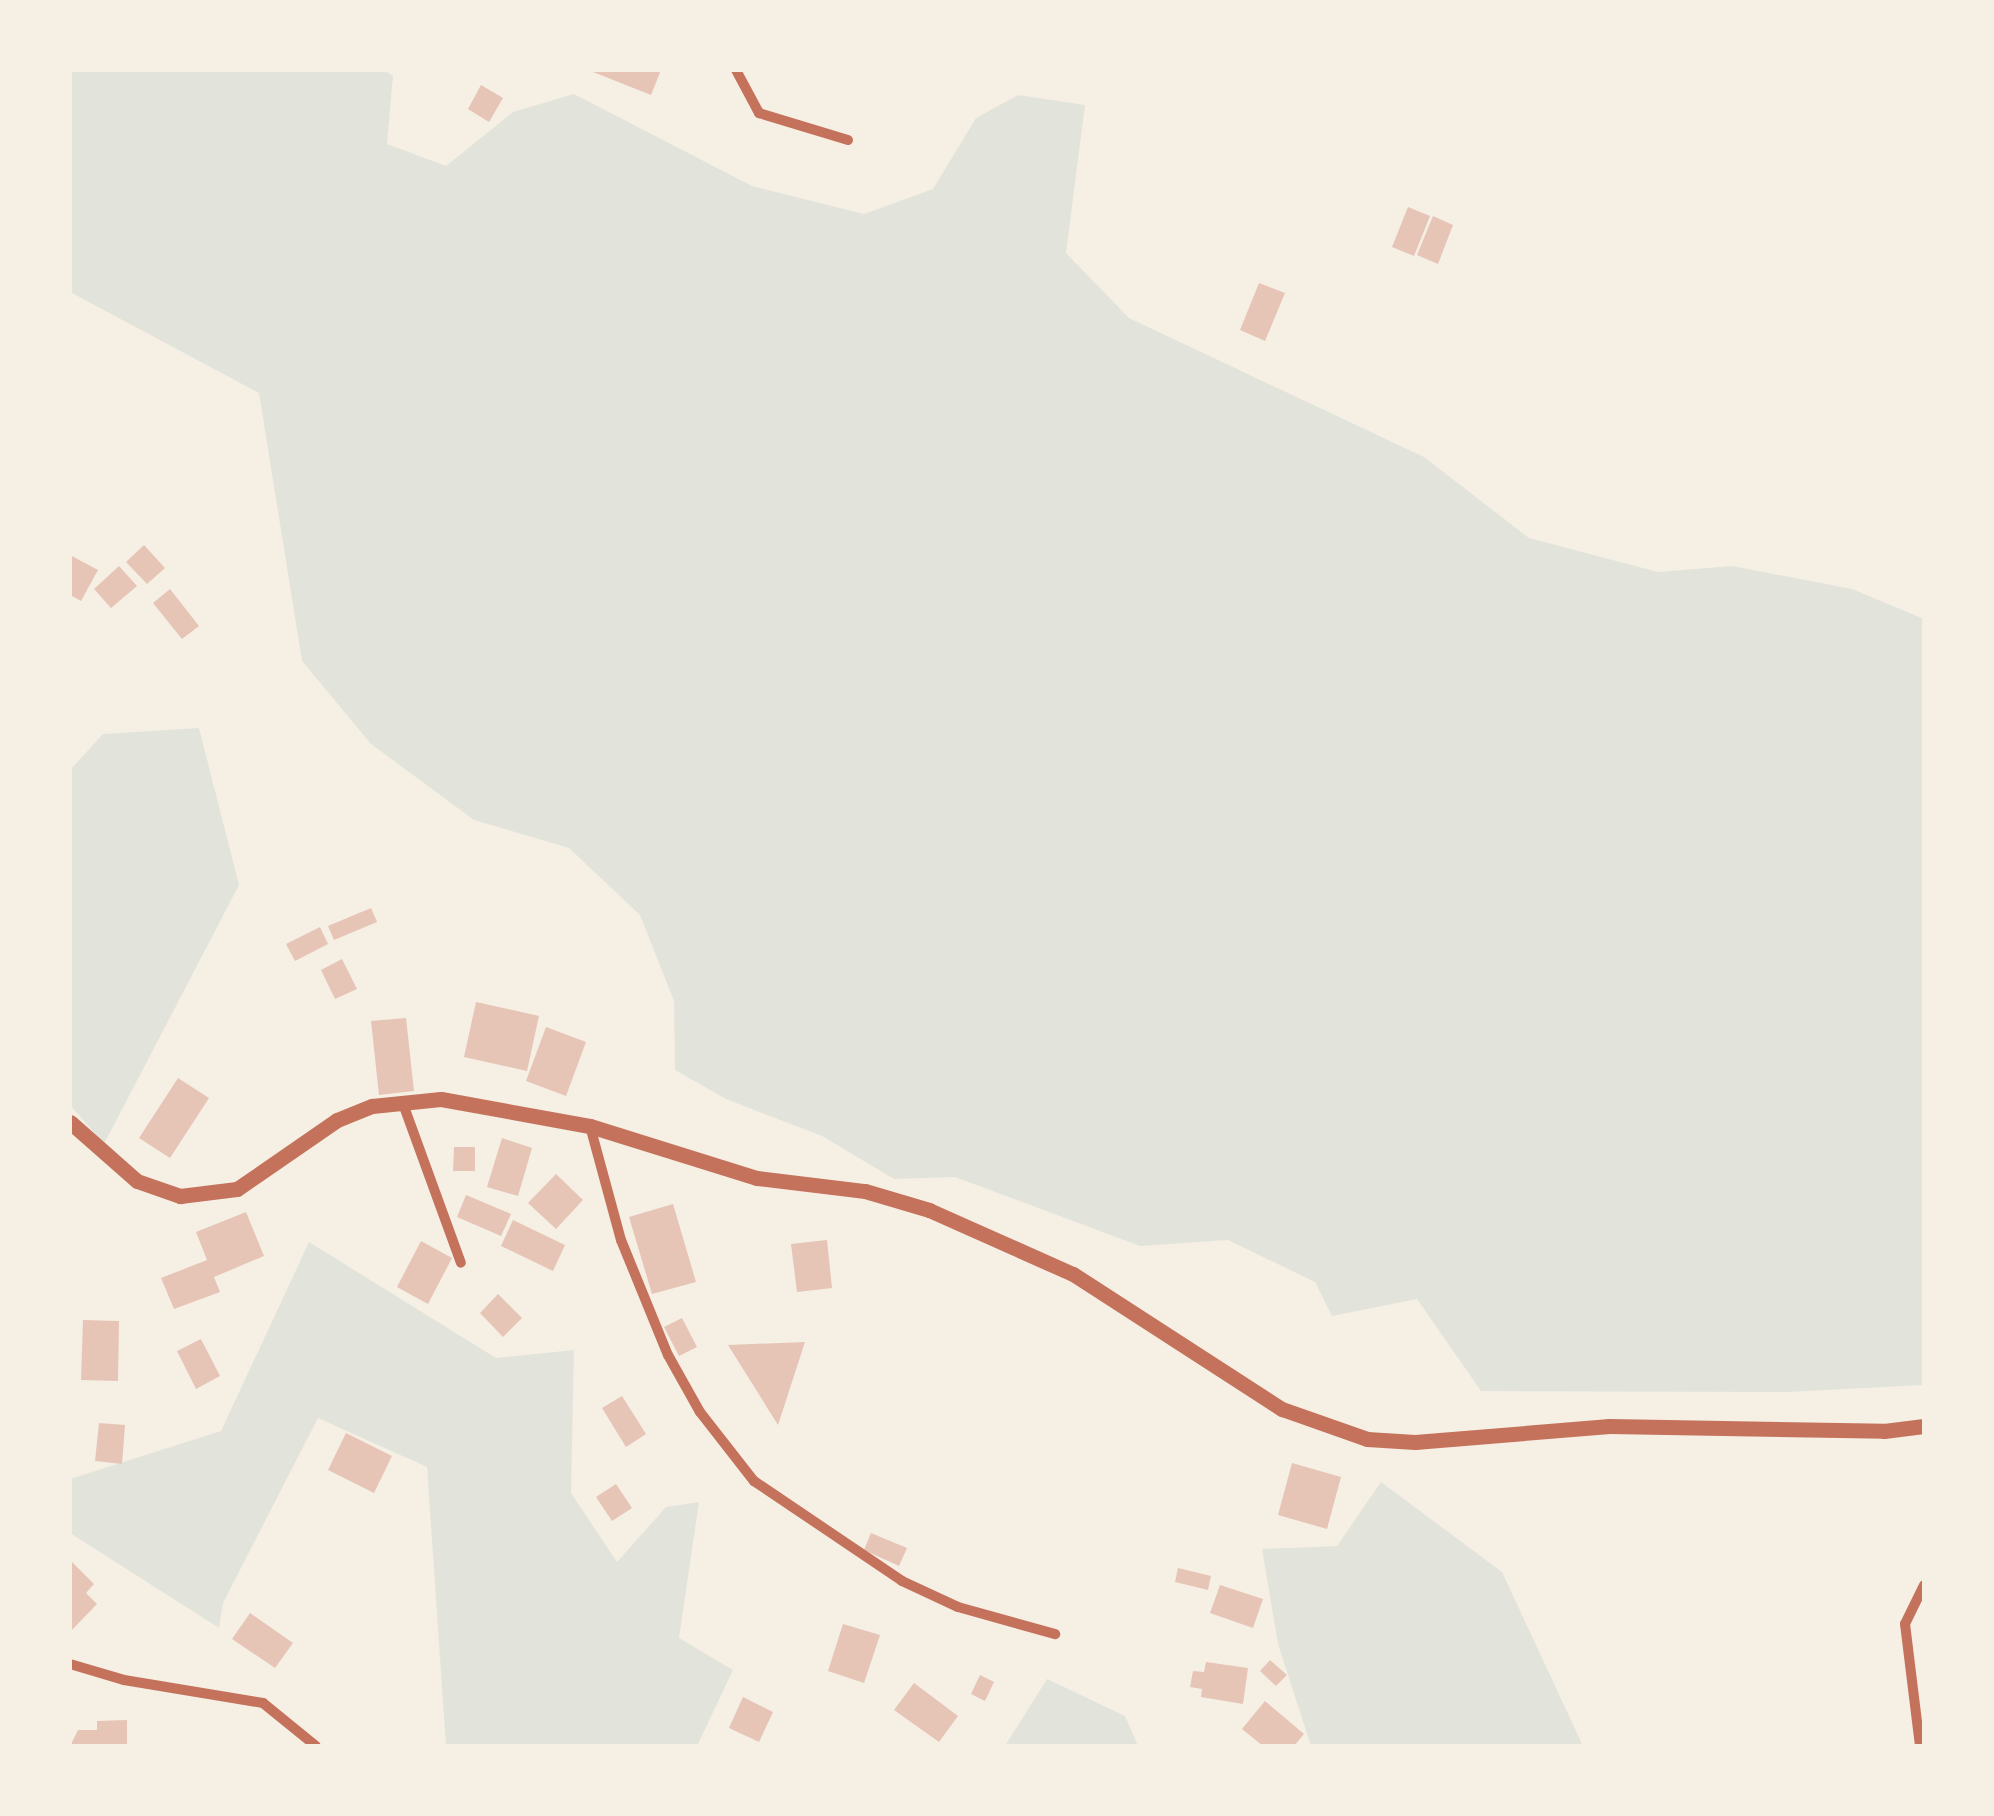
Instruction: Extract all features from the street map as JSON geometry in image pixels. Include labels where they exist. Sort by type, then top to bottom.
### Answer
[{"type":"street","points":[[736,70],[759,113],[848,140]]},
{"type":"street","points":[[70,1122],[137,1181],[180,1196],[213,1196],[238,1190],[336,1120],[402,1101],[488,1102],[590,1126],[757,1178],[865,1191],[929,1210],[1073,1274],[1282,1408],[1368,1438],[1415,1442],[1609,1426],[1884,1432],[1924,1426]]},
{"type":"street","points":[[402,1101],[461,1263]]},
{"type":"street","points":[[590,1126],[621,1240],[668,1355],[700,1412],[754,1480],[902,1581],[958,1607],[1055,1634]]},
{"type":"street","points":[[1920,1746],[1905,1624],[1924,1585]]},
{"type":"street","points":[[70,1664],[124,1680],[263,1703],[316,1746]]},
{"type":"shaded area","points":[[70,70],[384,70],[393,76],[387,144],[446,166],[513,112],[574,94],[752,186],[864,214],[933,189],[976,118],[1018,95],[1085,105],[1066,253],[1129,318],[1424,457],[1529,538],[1658,572],[1732,566],[1852,589],[1924,619],[1924,1385],[1786,1392],[1481,1391],[1417,1299],[1332,1316],[1315,1282],[1228,1240],[1140,1246],[955,1177],[894,1179],[822,1136],[726,1099],[675,1070],[674,1001],[640,915],[569,848],[474,820],[371,744],[302,661],[259,393],[70,292]]},
{"type":"shaded area","points":[[199,728],[239,885],[104,1144],[70,1105],[70,770],[103,734]]},
{"type":"shaded area","points":[[309,1242],[496,1358],[574,1350],[571,1493],[617,1562],[666,1507],[699,1502],[679,1638],[733,1670],[697,1746],[446,1746],[427,1467],[318,1418],[223,1603],[219,1628],[70,1533],[70,1479],[221,1431]]},
{"type":"shaded area","points":[[1381,1482],[1502,1572],[1583,1746],[1311,1746],[1278,1644],[1262,1549],[1337,1546]]},
{"type":"shaded area","points":[[1047,1679],[1125,1716],[1138,1746],[1005,1746]]},
{"type":"building","points":[[588,70],[661,70],[651,95]]},
{"type":"building","points":[[481,85],[503,98],[489,122],[468,109]]},
{"type":"building","points":[[1408,207],[1430,216],[1414,256],[1392,247]]},
{"type":"building","points":[[1433,216],[1453,225],[1438,264],[1417,255]]},
{"type":"building","points":[[1259,283],[1285,293],[1265,341],[1240,330]]},
{"type":"building","points":[[144,545],[165,568],[147,584],[126,562]]},
{"type":"building","points":[[70,555],[98,570],[81,601],[70,595]]},
{"type":"building","points":[[119,566],[137,586],[111,608],[94,589]]},
{"type":"building","points":[[170,589],[199,626],[182,639],[153,603]]},
{"type":"building","points":[[371,908],[377,922],[334,940],[328,926]]},
{"type":"building","points":[[320,927],[328,944],[295,961],[286,944]]},
{"type":"building","points":[[342,959],[357,989],[335,999],[321,970]]},
{"type":"building","points":[[476,1002],[539,1016],[527,1071],[464,1057]]},
{"type":"building","points":[[406,1018],[414,1091],[379,1095],[371,1021]]},
{"type":"building","points":[[546,1027],[586,1042],[566,1096],[526,1081]]},
{"type":"building","points":[[178,1078],[209,1098],[170,1158],[139,1138]]},
{"type":"building","points":[[502,1138],[532,1148],[518,1196],[487,1187]]},
{"type":"building","points":[[454,1147],[475,1147],[475,1171],[453,1171]]},
{"type":"building","points":[[556,1174],[583,1200],[556,1229],[528,1203]]},
{"type":"building","points":[[466,1195],[511,1214],[501,1236],[457,1217]]},
{"type":"building","points":[[673,1204],[696,1282],[652,1294],[629,1217]]},
{"type":"building","points":[[246,1212],[264,1256],[214,1277],[220,1292],[174,1309],[161,1278],[207,1260],[196,1232]]},
{"type":"building","points":[[513,1220],[565,1245],[553,1271],[501,1246]]},
{"type":"building","points":[[827,1240],[832,1288],[797,1292],[791,1244]]},
{"type":"building","points":[[421,1241],[452,1258],[428,1304],[397,1287]]},
{"type":"building","points":[[498,1294],[522,1318],[503,1337],[480,1313]]},
{"type":"building","points":[[682,1318],[697,1347],[679,1356],[664,1327]]},
{"type":"building","points":[[83,1320],[119,1321],[118,1381],[81,1380]]},
{"type":"building","points":[[201,1339],[220,1376],[196,1389],[177,1351]]},
{"type":"building","points":[[805,1342],[778,1425],[728,1345]]},
{"type":"building","points":[[622,1396],[646,1434],[626,1447],[602,1408]]},
{"type":"building","points":[[99,1423],[125,1425],[122,1464],[95,1461]]},
{"type":"building","points":[[346,1433],[392,1456],[374,1493],[328,1470]]},
{"type":"building","points":[[1292,1463],[1341,1477],[1327,1529],[1278,1515]]},
{"type":"building","points":[[616,1484],[632,1508],[612,1521],[596,1497]]},
{"type":"building","points":[[871,1533],[907,1548],[899,1566],[864,1550]]},
{"type":"building","points":[[72,1562],[94,1584],[86,1593],[97,1604],[70,1632]]},
{"type":"building","points":[[1178,1568],[1211,1576],[1208,1590],[1175,1582]]},
{"type":"building","points":[[1220,1585],[1263,1599],[1253,1628],[1210,1613]]},
{"type":"building","points":[[250,1613],[293,1643],[275,1668],[232,1639]]},
{"type":"building","points":[[843,1624],[880,1635],[864,1683],[828,1671]]},
{"type":"building","points":[[1270,1660],[1287,1675],[1276,1686],[1260,1671]]},
{"type":"building","points":[[1206,1662],[1248,1668],[1243,1704],[1201,1697],[1202,1689],[1190,1687],[1193,1671],[1204,1672]]},
{"type":"building","points":[[980,1675],[994,1682],[985,1701],[971,1694]]},
{"type":"building","points":[[914,1683],[958,1716],[939,1742],[894,1710]]},
{"type":"building","points":[[743,1697],[773,1712],[759,1742],[729,1728]]},
{"type":"building","points":[[1265,1701],[1304,1734],[1294,1746],[1263,1746],[1242,1729]]},
{"type":"building","points":[[127,1720],[127,1746],[70,1746],[78,1730],[97,1730],[97,1721]]}]
